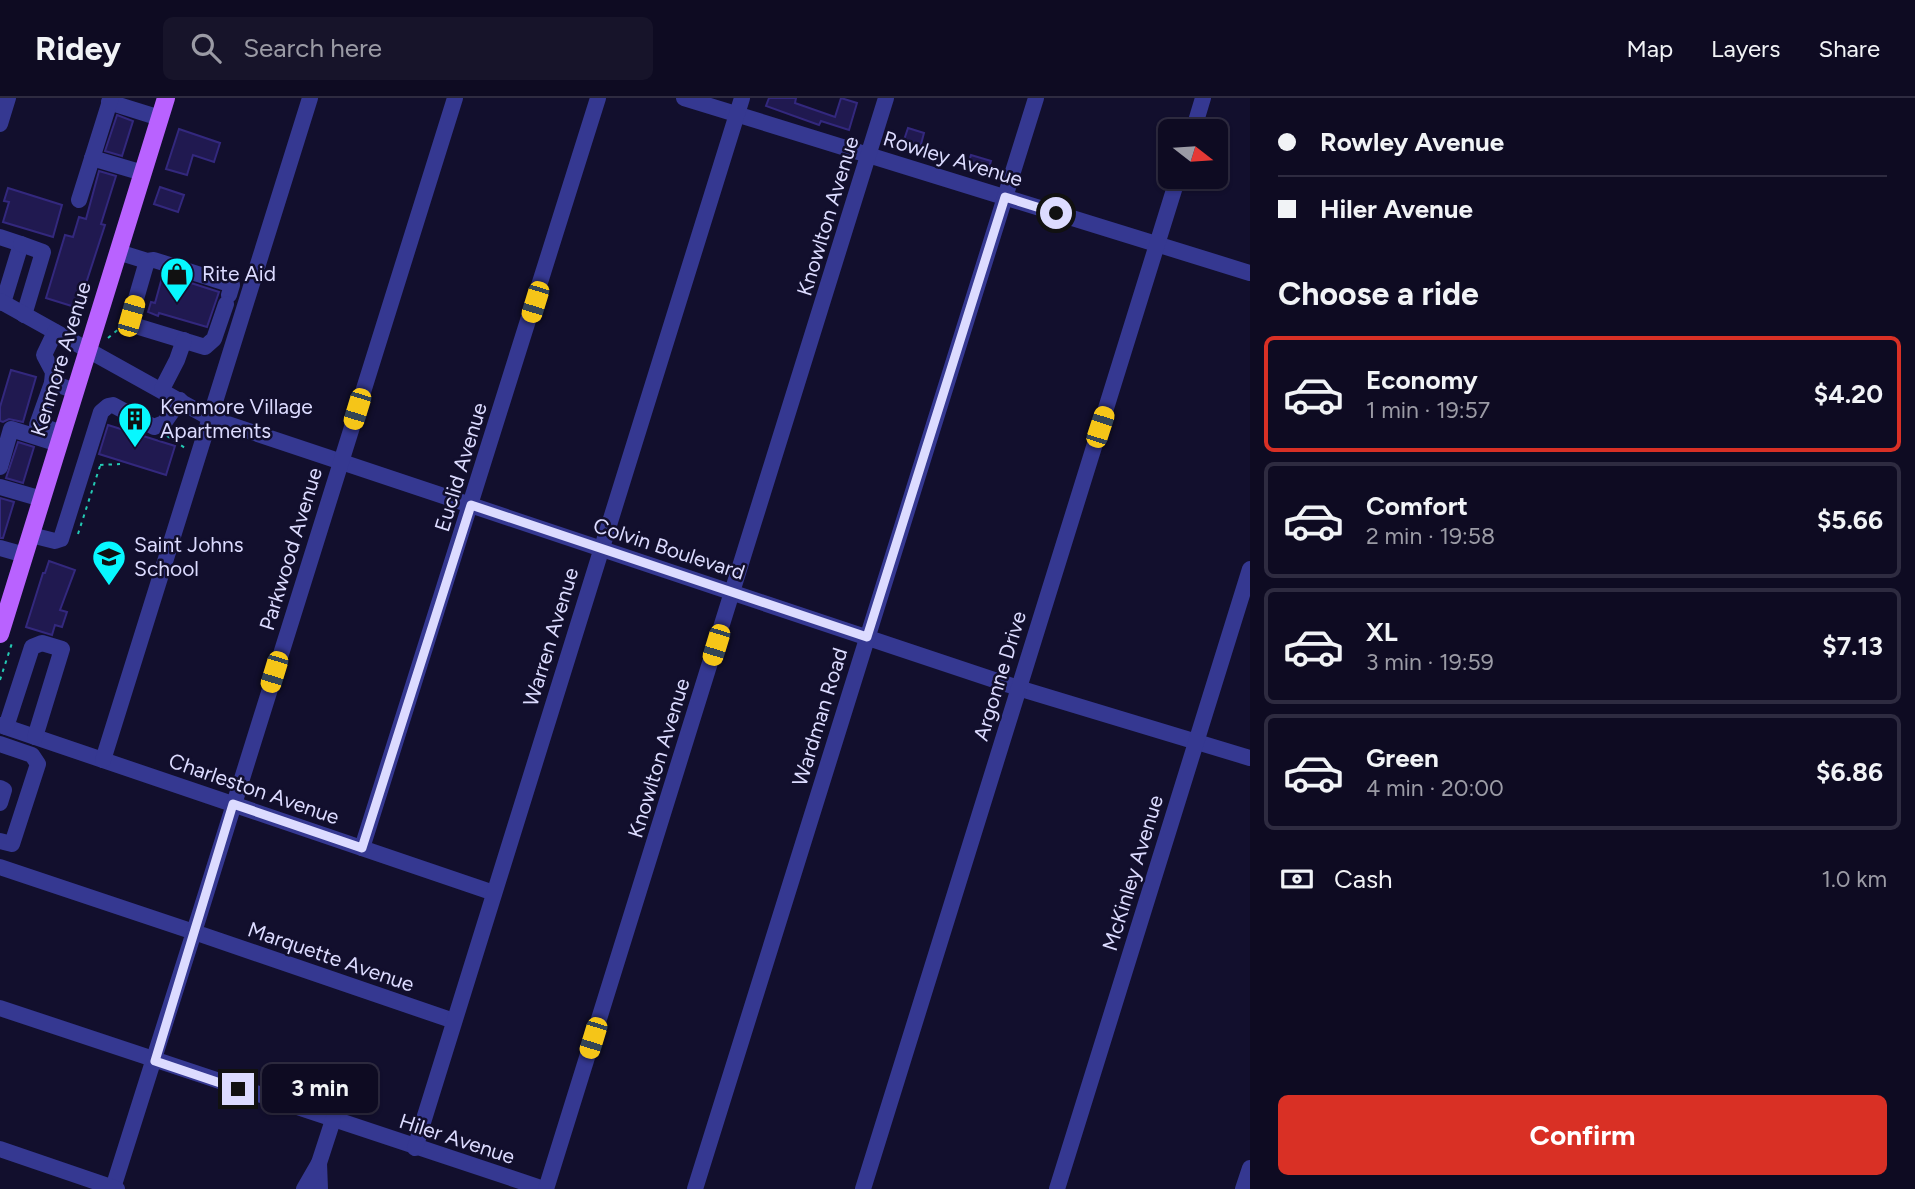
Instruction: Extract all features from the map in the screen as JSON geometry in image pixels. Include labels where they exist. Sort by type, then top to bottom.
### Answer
[{"type":"main road","name":"Kenmore Avenue","points":[[0,634],[4,611],[25,555],[166,98]]},
{"type":"street","points":[[0,124],[8,98]]},
{"type":"street","points":[[103,760],[310,98]]},
{"type":"street","name":"Parkwood Avenue","points":[[115,1188],[455,98]]},
{"type":"street","name":"Euclid Avenue","points":[[362,848],[598,98]]},
{"type":"street","name":"Rowley Avenue","points":[[684,98],[1250,273]]},
{"type":"street","name":"Warren Avenue","points":[[415,1148],[742,98]]},
{"type":"street","name":"Knowlton Avenue","points":[[545,1189],[887,98]]},
{"type":"street","name":"Wardman Road","points":[[695,1189],[1036,98]]},
{"type":"street","points":[[1197,119],[1203,98]]},
{"type":"street","points":[[79,201],[110,100],[160,118]]},
{"type":"street","points":[[92,158],[143,173]]},
{"type":"street","name":"Argonne Drive","points":[[863,1189],[1174,189]]},
{"type":"street","points":[[0,237],[43,252],[24,315]]},
{"type":"street","points":[[2,302],[21,244]]},
{"type":"street","points":[[118,252],[148,261],[154,260],[232,285],[214,339],[205,347],[132,323],[131,316],[148,261]]},
{"type":"street","name":"Colvin Boulevard","points":[[2,302],[162,389],[209,418],[1018,688],[1250,758]]},
{"type":"street","points":[[55,332],[44,355],[53,372],[52,383],[37,425],[61,439]]},
{"type":"street","points":[[162,389],[184,340]]},
{"type":"street","points":[[52,383],[76,391]]},
{"type":"street","points":[[31,535],[55,541],[61,539],[104,408],[113,405],[154,427],[164,423],[172,415],[180,400]]},
{"type":"street","points":[[0,467],[11,429],[61,439]]},
{"type":"street","points":[[0,486],[42,499]]},
{"type":"street","points":[[0,548],[25,555]]},
{"type":"street","name":"McKinley Avenue","points":[[1057,1189],[1250,569]]},
{"type":"street","points":[[3,726],[32,647],[42,643],[62,649],[35,737]]},
{"type":"street","name":"Charleston Avenue","points":[[3,726],[494,892]]},
{"type":"street","points":[[0,744],[32,755],[38,764],[12,844],[0,841]]},
{"type":"street","points":[[0,788],[4,790],[0,803]]},
{"type":"street","name":"Marquette Avenue","points":[[0,867],[454,1021]]},
{"type":"street","name":"Hiler Avenue","points":[[0,1008],[333,1121],[545,1189]]},
{"type":"street","points":[[304,1189],[319,1163],[333,1121]]},
{"type":"street","points":[[0,1149],[115,1188]]},
{"type":"street","points":[[319,1163],[320,1189]]},
{"type":"street","points":[[1243,1189],[1250,1168]]},
{"type":"path","points":[[110,344],[107,340],[123,325]]},
{"type":"path","points":[[160,432],[189,450]]},
{"type":"path","points":[[90,466],[120,464]]},
{"type":"path","points":[[80,533],[100,465]]},
{"type":"building","points":[[769,98],[796,98],[795,103],[835,117],[841,98],[857,103],[849,130],[821,121],[819,125],[766,106]]},
{"type":"building","points":[[117,115],[133,121],[122,156],[105,151]]},
{"type":"building","points":[[908,128],[924,133],[920,148],[903,143]]},
{"type":"building","points":[[179,129],[220,143],[214,162],[193,155],[187,175],[166,169]]},
{"type":"building","points":[[971,155],[991,161],[987,174],[967,168]]},
{"type":"building","points":[[99,171],[116,176],[101,224],[105,225],[78,308],[46,298],[65,235],[73,237],[79,217],[86,219]]},
{"type":"building","points":[[160,187],[184,195],[178,212],[154,204]]},
{"type":"building","points":[[8,188],[62,205],[53,237],[3,222],[9,202],[4,201]]},
{"type":"building","points":[[163,274],[219,292],[207,327],[148,312],[151,302],[155,303]]},
{"type":"building","points":[[11,370],[36,377],[23,422],[9,419],[0,421],[0,407]]},
{"type":"building","name":"Kenmore Village Apartments","points":[[108,425],[175,446],[166,475],[99,454]]},
{"type":"building","points":[[18,442],[34,447],[23,483],[6,478]]},
{"type":"building","points":[[0,498],[14,502],[3,538],[0,538]]},
{"type":"building","points":[[49,561],[75,570],[60,610],[67,612],[62,627],[55,625],[52,635],[26,627]]},
{"type":"place","name":"Rite Aid","points":[[177,304]]},
{"type":"place","name":"Kenmore Village Apartments","points":[[135,449]]},
{"type":"place","name":"Saint Johns School","points":[[109,587]]},
{"type":"route","points":[[238,1089],[155,1061],[233,804],[362,848],[471,505],[867,637],[1005,197],[1056,213]]}]
